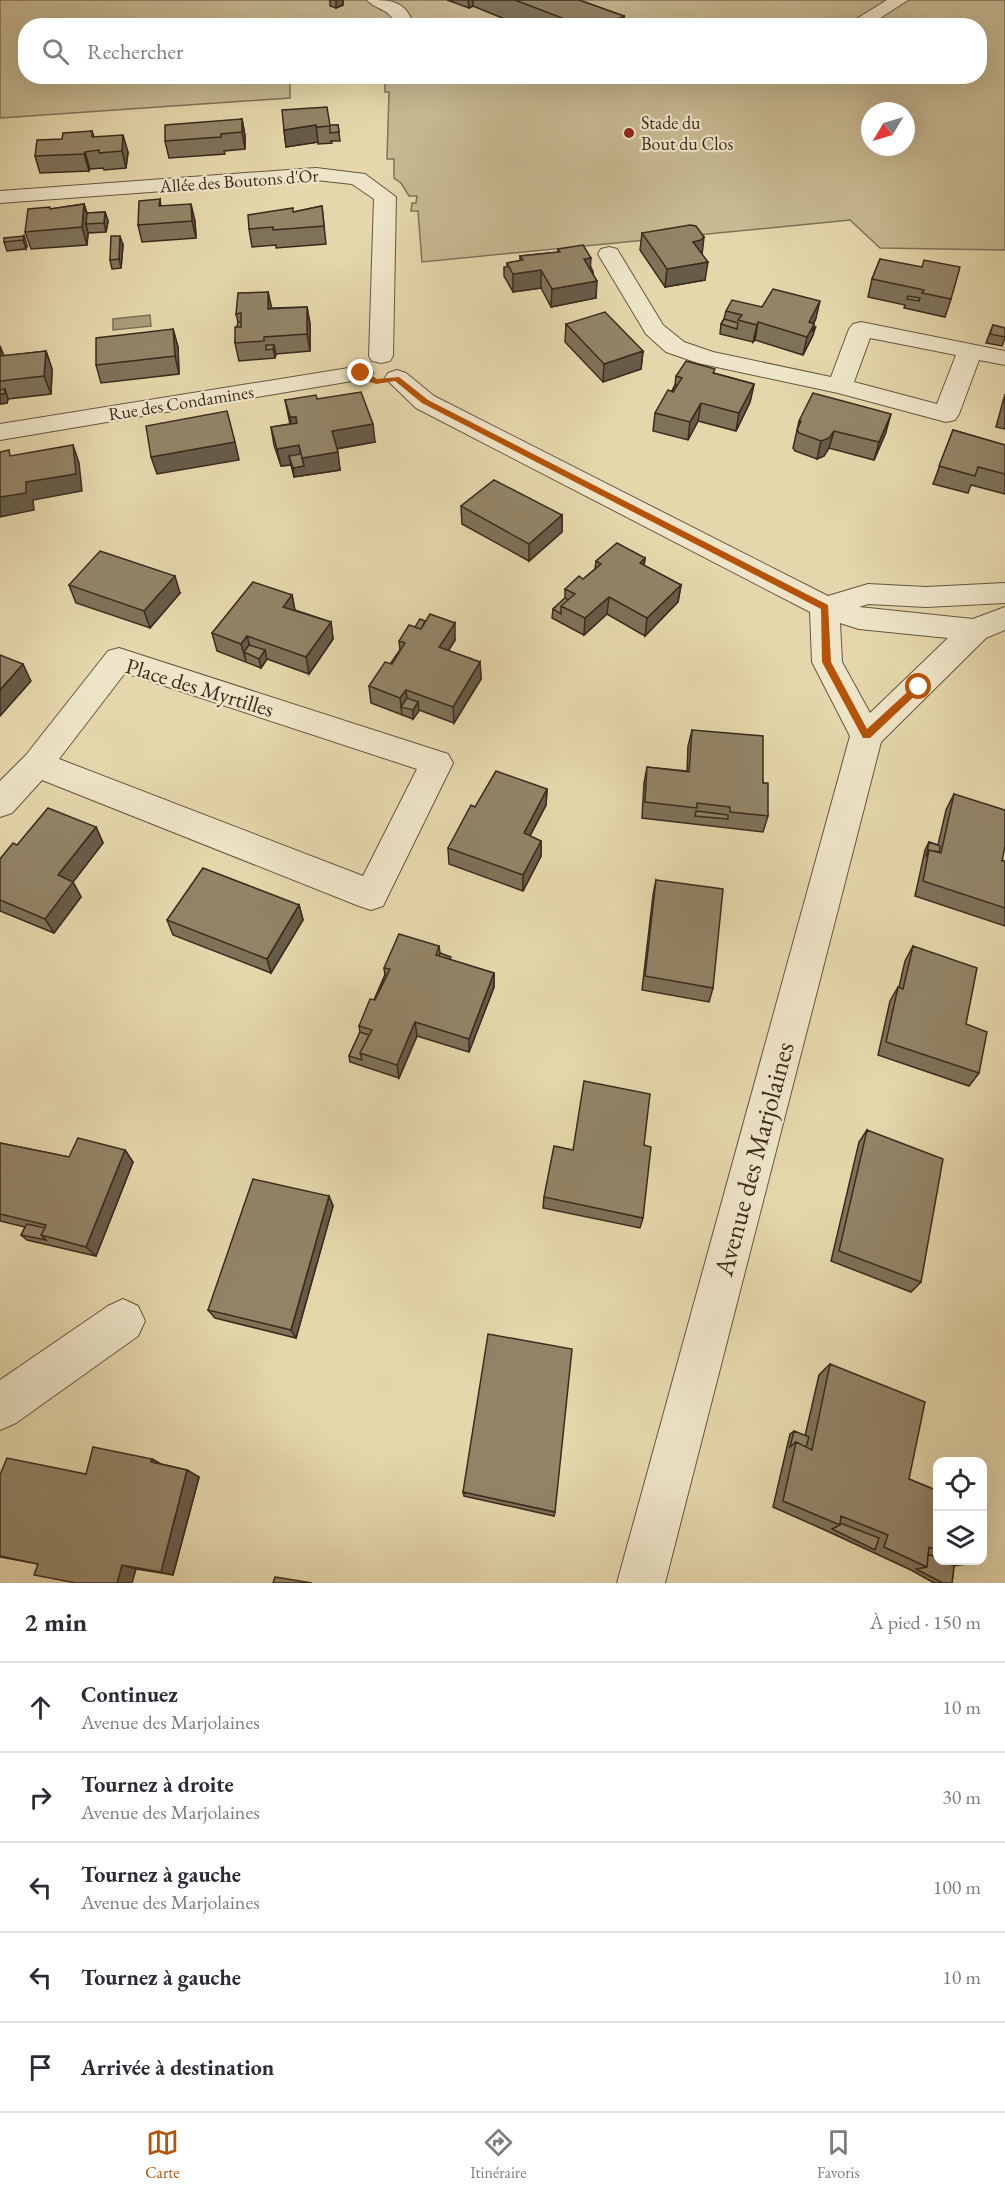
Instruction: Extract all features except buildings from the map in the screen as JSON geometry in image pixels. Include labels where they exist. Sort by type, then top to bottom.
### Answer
[{"type":"street","points":[[376,0],[397,10],[404,18]]},
{"type":"street","points":[[868,18],[899,0]]},
{"type":"street","name":"Allée des Boutons d'Or","points":[[0,197],[316,174],[358,178],[385,197],[381,356]]},
{"type":"street","points":[[609,254],[654,329],[675,347],[707,358],[840,386],[946,414],[969,353]]},
{"type":"street","points":[[840,386],[861,329],[969,353],[1005,358]]},
{"type":"street","points":[[381,356],[393,357],[402,363],[404,371],[397,378],[376,382],[364,377],[361,373],[362,365],[381,356]]},
{"type":"street","name":"Rue des Condamines","points":[[0,432],[361,373]]},
{"type":"street","points":[[397,378],[425,402],[825,607],[859,618],[975,630]]},
{"type":"street","points":[[825,607],[868,594],[926,597],[1005,593]]},
{"type":"street","points":[[926,597],[975,630]]},
{"type":"street","points":[[825,607],[826,662],[866,736],[975,630],[1005,618]]},
{"type":"street","name":"Place des Myrtilles","points":[[119,660],[437,763],[371,895],[37,764],[119,660]]},
{"type":"street","name":"Avenue des Marjolaines","points":[[641,1583],[866,736]]},
{"type":"street","points":[[0,803],[37,764]]},
{"type":"street","points":[[0,1407],[123,1321]]},
{"type":"shaded area","name":"Stade du Bout du Clos","points":[[0,0],[1005,0],[1005,250],[880,248],[850,220],[422,262],[418,211],[411,211],[412,203],[416,203],[417,196],[409,196],[401,183],[394,178],[394,159],[387,159],[389,92],[385,92],[385,84],[987,84],[987,18],[18,18],[18,84],[290,84],[290,98],[0,118]]},
{"type":"shaded area","points":[[150,315],[151,326],[113,330],[113,319]]},
{"type":"place","name":"Stade du Bout du Clos","points":[[629,133]]},
{"type":"route","points":[[361,373],[364,377],[376,382],[391,381],[397,378],[425,402],[825,607],[826,662],[866,736],[919,687]]}]
